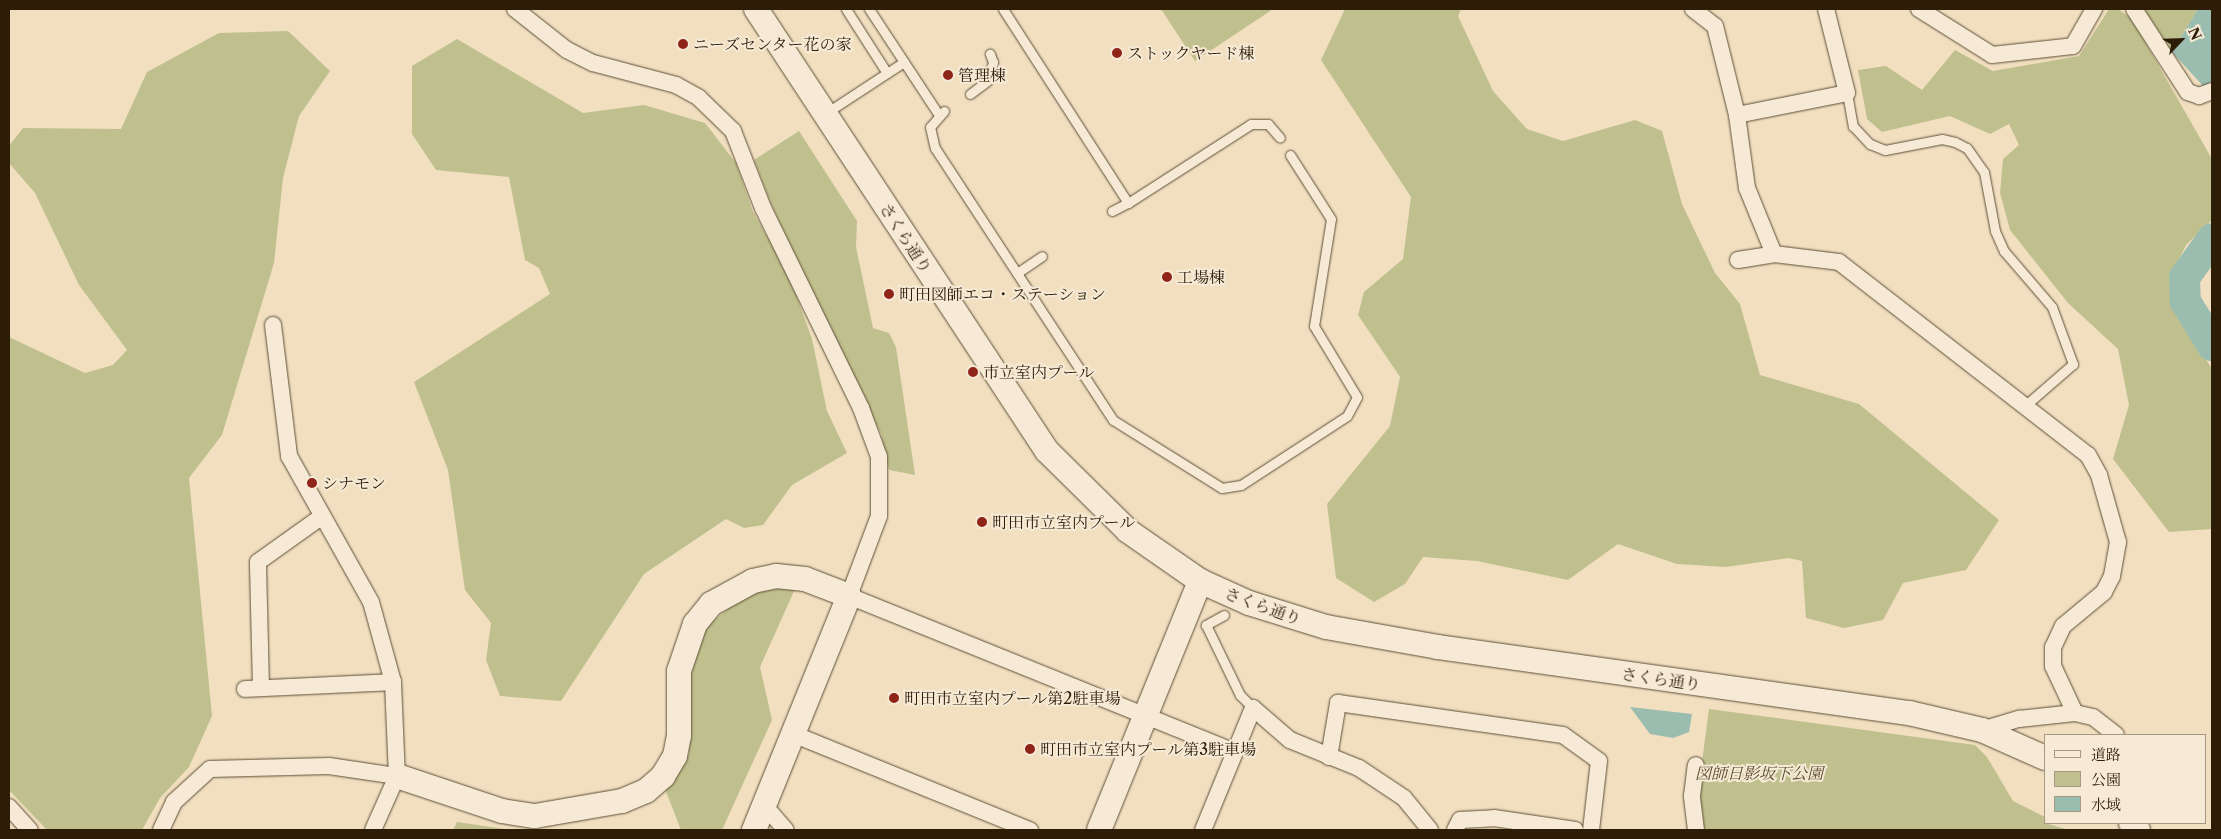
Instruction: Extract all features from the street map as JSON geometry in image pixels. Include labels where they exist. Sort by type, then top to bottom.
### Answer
[{"type":"street","points":[[515,9],[567,50],[593,63],[676,85],[699,98],[733,131],[763,208],[861,408],[878,458],[878,516],[849,596],[754,830]]},
{"type":"street","name":"さくら通り","points":[[756,9],[1047,451],[1128,531],[1200,580],[1291,618],[1354,632],[1909,713],[1982,730],[2044,758]]},
{"type":"street","points":[[1693,9],[1715,26],[1737,115],[1747,188],[1774,254]]},
{"type":"street","points":[[1737,115],[1847,93],[1826,9]]},
{"type":"street","points":[[1919,9],[1992,55],[2073,46],[2094,9]]},
{"type":"street","points":[[2134,9],[2188,92],[2199,96],[2212,91]]},
{"type":"street","points":[[1738,260],[1774,254],[1839,262],[2027,404],[2088,455],[2099,475],[2118,542],[2112,576],[2104,592],[2062,626],[2054,646],[2053,666],[2075,713]]},
{"type":"street","points":[[274,326],[289,456],[371,602],[393,682],[397,776],[373,830]]},
{"type":"street","points":[[321,516],[258,562],[253,689],[393,682]]},
{"type":"street","points":[[161,830],[174,802],[210,769],[329,766],[397,776],[502,811],[535,816],[622,801],[646,791],[663,776],[674,756],[684,647],[711,604],[731,590],[776,576],[805,579],[1235,752]]},
{"type":"street","points":[[1099,830],[1200,580]]},
{"type":"street","points":[[1329,757],[1338,702],[1563,735],[1599,761],[1591,830]]},
{"type":"street","points":[[1203,830],[1253,708],[1290,740],[1359,768],[1404,798],[1430,830]]},
{"type":"street","points":[[1982,730],[2018,719],[2075,713],[2093,717],[2115,734]]},
{"type":"street","points":[[793,734],[1030,830]]},
{"type":"street","points":[[1696,765],[1692,796],[1696,830]]},
{"type":"street","points":[[764,805],[786,830]]},
{"type":"street","points":[[9,808],[30,830]]},
{"type":"street","points":[[1456,830],[1460,820],[1494,818],[1575,830]]},
{"type":"lane","points":[[846,9],[887,73]]},
{"type":"lane","points":[[869,9],[941,113],[930,127],[935,148],[1118,425],[1222,488],[1233,489],[1347,416],[1357,397],[1314,326],[1331,219],[1290,155]]},
{"type":"lane","points":[[1003,9],[1128,203]]},
{"type":"lane","points":[[970,94],[987,81],[993,62],[990,54]]},
{"type":"lane","points":[[826,113],[904,62]]},
{"type":"lane","points":[[1847,93],[1853,126],[1870,144],[1885,150],[1942,139],[1955,142],[1967,148],[1984,172],[1995,231],[2004,251],[2052,307],[2073,364],[2027,404]]},
{"type":"lane","points":[[1112,211],[1128,203],[1251,124],[1268,124],[1280,138]]},
{"type":"lane","points":[[1017,273],[1042,256]]},
{"type":"lane","points":[[1224,615],[1206,624],[1240,695],[1253,708]]},
{"type":"green space","points":[[1161,9],[1273,9],[1195,61]]},
{"type":"green space","points":[[1345,9],[1461,9],[1458,16],[1493,91],[1527,129],[1563,141],[1635,120],[1662,131],[1682,204],[1715,273],[1740,304],[1760,375],[1859,404],[1999,520],[1966,570],[1903,583],[1883,620],[1844,628],[1806,618],[1802,561],[1789,558],[1726,567],[1677,564],[1618,544],[1568,580],[1477,561],[1423,557],[1405,584],[1374,602],[1336,578],[1327,504],[1390,426],[1400,377],[1358,315],[1364,292],[1403,259],[1411,197],[1321,60]]},
{"type":"green space","points":[[2109,9],[2118,9],[2132,19],[2212,159],[2212,220],[2186,245],[2172,273],[2173,307],[2212,369],[2212,529],[2169,532],[2113,459],[2129,405],[2118,349],[2068,303],[2010,230],[2000,193],[2003,159],[2019,145],[2009,124],[1990,134],[1950,116],[1882,132],[1867,119],[1858,70],[1886,66],[1922,90],[1955,50],[1993,71],[2079,56]]},
{"type":"green space","points":[[2144,9],[2198,9],[2172,52]]},
{"type":"green space","points":[[288,31],[330,71],[299,116],[283,178],[274,263],[222,435],[189,478],[212,716],[189,767],[160,798],[142,830],[47,830],[9,790],[9,337],[85,373],[113,365],[127,350],[79,285],[35,193],[9,163],[9,146],[23,128],[121,129],[147,72],[219,33]]},
{"type":"green space","points":[[457,39],[583,113],[644,105],[705,123],[736,163],[753,212],[789,275],[812,339],[827,411],[847,453],[792,485],[763,525],[744,528],[726,519],[644,574],[561,701],[500,696],[486,660],[491,623],[465,590],[448,470],[414,382],[550,294],[539,268],[525,260],[509,177],[436,170],[412,134],[412,66]]},
{"type":"green space","points":[[799,131],[857,221],[856,247],[873,328],[889,333],[896,347],[915,475],[889,470],[881,434],[772,206],[754,160]]},
{"type":"green space","points":[[775,589],[795,589],[760,667],[772,720],[722,830],[681,830],[665,789],[689,754],[691,661],[707,626],[746,594]]},
{"type":"green space","name":"図師日影坂下公園","points":[[1709,709],[1975,745],[1987,757],[2013,801],[2044,816],[2044,824],[2069,830],[1699,830],[1696,807]]},
{"type":"green space","points":[[457,822],[511,830],[453,830]]},
{"type":"water","points":[[2198,9],[2212,9],[2212,82],[2203,86],[2172,52]]},
{"type":"water","points":[[1630,707],[1692,714],[1689,732],[1673,738],[1650,734]]},
{"type":"waterway","points":[[2212,238],[2184,277],[2185,301],[2212,345]]},
{"type":"place","name":"ニーズセンター花の家","points":[[683,44]]},
{"type":"place","name":"ストックヤード棟","points":[[1117,53]]},
{"type":"place","name":"管理棟","points":[[948,75]]},
{"type":"place","name":"工場棟","points":[[1167,277]]},
{"type":"place","name":"町田図師エコ・ステーション","points":[[889,294]]},
{"type":"place","name":"市立室内プール","points":[[973,372]]},
{"type":"place","name":"シナモン","points":[[312,483]]},
{"type":"place","name":"町田市立室内プール","points":[[982,522]]},
{"type":"place","name":"町田市立室内プール第2駐車場","points":[[894,698]]},
{"type":"place","name":"町田市立室内プール第3駐車場","points":[[1030,749]]}]
